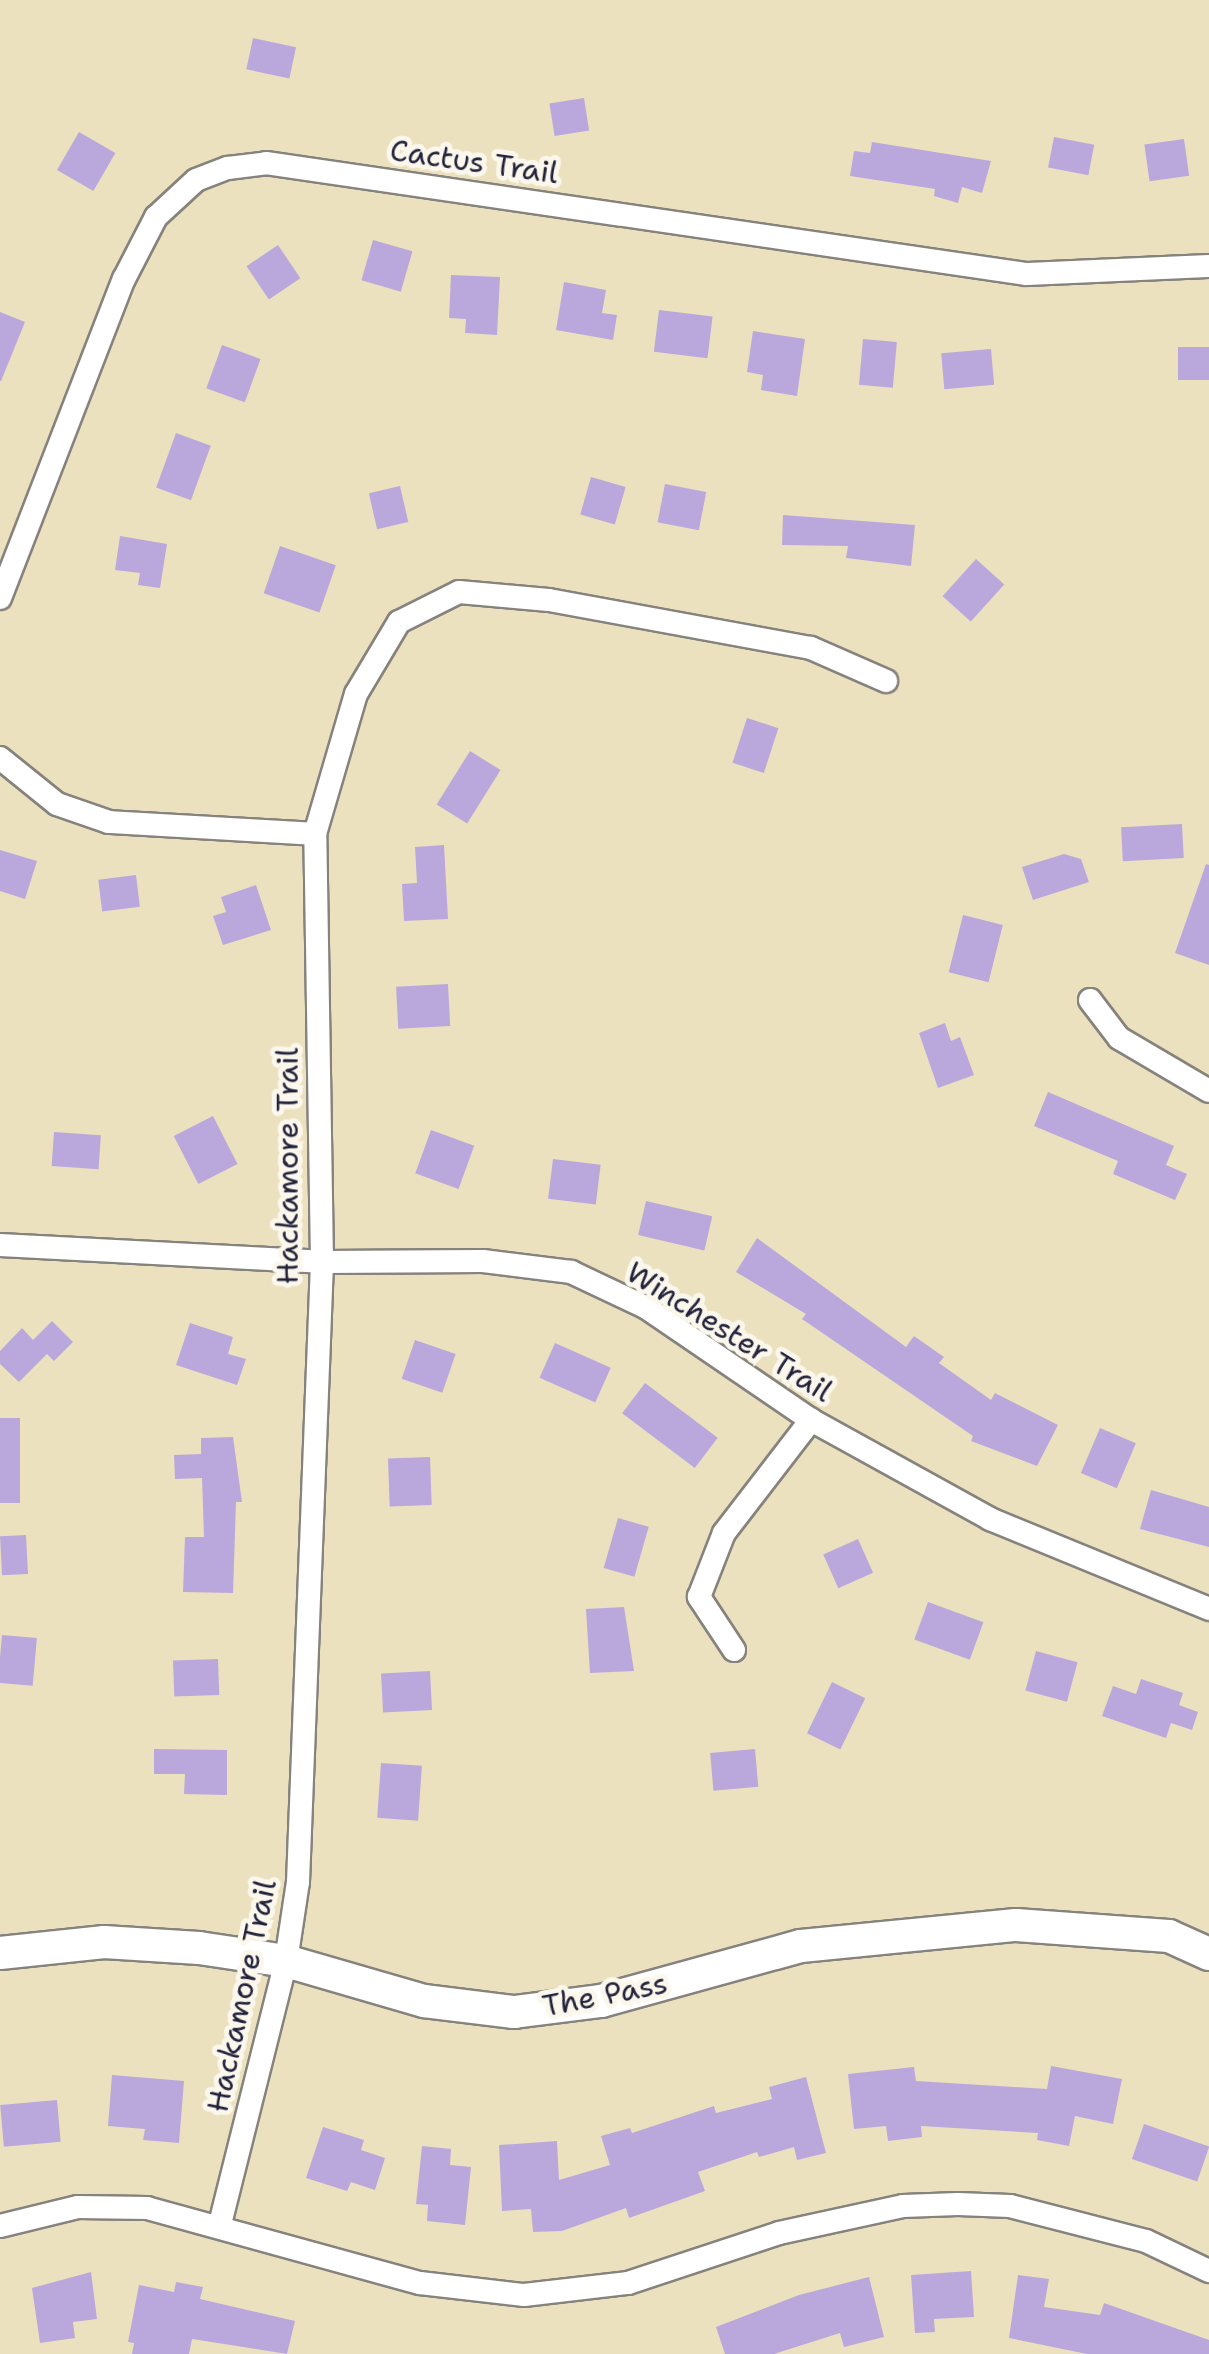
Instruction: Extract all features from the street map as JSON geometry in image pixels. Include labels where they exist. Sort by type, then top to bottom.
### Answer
[{"type":"street","name":"Cactus Trail","points":[[0,598],[124,279],[156,217],[196,180],[228,168],[266,164],[1027,274],[1209,266]]},
{"type":"street","name":"Hackamore Trail","points":[[220,2224],[286,1961],[302,1813],[312,1396],[322,1262],[315,834],[356,694],[399,622],[458,592],[549,600],[811,648],[886,682]]},
{"type":"street","points":[[0,758],[57,804],[109,822],[315,834]]},
{"type":"street","points":[[1090,1000],[1118,1038],[1209,1090]]},
{"type":"street","name":"Winchester Trail","points":[[0,1245],[322,1262],[483,1261],[571,1272],[647,1308],[811,1420],[990,1519],[1209,1609]]},
{"type":"street","points":[[734,1650],[699,1597],[724,1533],[811,1420]]},
{"type":"street","name":"The Pass","points":[[0,1953],[104,1942],[286,1961],[424,2002],[514,2012],[601,2001],[800,1946],[1016,1924],[1169,1936],[1209,1954]]},
{"type":"street","points":[[0,2226],[78,2208],[147,2208],[220,2224],[420,2283],[524,2296],[628,2283],[779,2233],[903,2206],[958,2204],[1010,2206],[1146,2241],[1209,2271]]},
{"type":"building","points":[[253,38],[296,47],[289,78],[246,69]]},
{"type":"building","points":[[584,98],[589,131],[555,136],[549,103]]},
{"type":"building","points":[[79,132],[115,153],[93,191],[57,170]]},
{"type":"building","points":[[1054,137],[1094,145],[1088,175],[1048,167]]},
{"type":"building","points":[[1184,139],[1189,176],[1150,181],[1144,145]]},
{"type":"building","points":[[872,142],[991,161],[982,193],[962,187],[958,203],[934,196],[935,189],[850,176],[854,151],[870,153]]},
{"type":"building","points":[[373,240],[412,251],[401,292],[361,280]]},
{"type":"building","points":[[278,245],[300,278],[269,299],[246,266]]},
{"type":"building","points":[[451,275],[500,277],[497,335],[465,333],[466,319],[449,318]]},
{"type":"building","points":[[564,282],[606,290],[602,313],[617,315],[613,340],[556,330]]},
{"type":"building","points":[[659,310],[713,317],[707,358],[654,352]]},
{"type":"building","points":[[0,312],[25,322],[1,381],[0,381]]},
{"type":"building","points":[[753,331],[805,339],[797,396],[761,390],[763,375],[747,372]]},
{"type":"building","points":[[863,339],[897,342],[893,388],[859,385]]},
{"type":"building","points":[[222,345],[261,359],[245,402],[206,388]]},
{"type":"building","points":[[1178,347],[1209,347],[1209,380],[1178,380]]},
{"type":"building","points":[[991,349],[994,385],[944,389],[941,353]]},
{"type":"building","points":[[176,433],[211,446],[191,500],[156,488]]},
{"type":"building","points":[[591,477],[626,487],[615,524],[580,514]]},
{"type":"building","points":[[665,484],[706,492],[699,530],[658,522]]},
{"type":"building","points":[[400,486],[408,522],[377,529],[369,493]]},
{"type":"building","points":[[783,515],[915,525],[911,566],[846,558],[848,546],[782,545]]},
{"type":"building","points":[[120,536],[167,544],[160,588],[138,585],[140,573],[115,570]]},
{"type":"building","points":[[280,546],[336,565],[320,612],[264,593]]},
{"type":"building","points":[[976,559],[1004,584],[971,622],[943,596]]},
{"type":"building","points":[[747,718],[778,728],[764,773],[732,763]]},
{"type":"building","points":[[470,751],[501,770],[467,824],[437,804]]},
{"type":"building","points":[[1182,824],[1184,858],[1123,861],[1121,827]]},
{"type":"building","points":[[444,845],[448,919],[404,921],[402,884],[417,883],[415,847]]},
{"type":"building","points":[[0,850],[37,861],[25,899],[0,891]]},
{"type":"building","points":[[1064,854],[1081,859],[1089,882],[1033,900],[1022,867]]},
{"type":"building","points":[[1206,864],[1209,865],[1209,965],[1175,953]]},
{"type":"building","points":[[136,875],[140,907],[102,911],[98,880]]},
{"type":"building","points":[[256,885],[271,930],[223,945],[213,916],[226,912],[221,897]]},
{"type":"building","points":[[963,915],[1003,925],[989,982],[949,972]]},
{"type":"building","points":[[448,984],[450,1026],[398,1029],[396,987]]},
{"type":"building","points":[[945,1023],[951,1041],[960,1037],[974,1075],[938,1088],[919,1033]]},
{"type":"building","points":[[1048,1092],[1174,1146],[1166,1165],[1187,1174],[1175,1200],[1113,1174],[1118,1161],[1034,1126]]},
{"type":"building","points":[[213,1116],[238,1164],[198,1184],[174,1136]]},
{"type":"building","points":[[431,1130],[474,1146],[458,1189],[415,1173]]},
{"type":"building","points":[[54,1132],[101,1135],[99,1169],[52,1166]]},
{"type":"building","points":[[553,1159],[601,1165],[596,1205],[548,1199]]},
{"type":"building","points":[[646,1201],[712,1216],[704,1250],[638,1235]]},
{"type":"building","points":[[757,1238],[906,1347],[914,1336],[944,1357],[939,1363],[991,1400],[995,1393],[1058,1425],[1037,1466],[971,1441],[973,1436],[802,1319],[806,1314],[736,1272]]},
{"type":"building","points":[[52,1321],[73,1342],[54,1361],[47,1354],[19,1382],[0,1364],[0,1351],[22,1328],[33,1340]]},
{"type":"building","points":[[190,1323],[233,1337],[228,1354],[246,1359],[237,1385],[176,1365]]},
{"type":"building","points":[[415,1340],[456,1354],[442,1393],[402,1379]]},
{"type":"building","points":[[555,1343],[611,1368],[595,1403],[540,1378]]},
{"type":"building","points":[[645,1383],[718,1438],[695,1468],[622,1413]]},
{"type":"building","points":[[0,1418],[20,1418],[20,1503],[0,1503]]},
{"type":"building","points":[[1100,1428],[1136,1443],[1117,1488],[1081,1473]]},
{"type":"building","points":[[233,1437],[242,1502],[236,1502],[233,1593],[183,1592],[185,1537],[204,1537],[202,1478],[175,1479],[174,1455],[201,1454],[201,1438]]},
{"type":"building","points":[[430,1457],[432,1505],[390,1506],[388,1458]]},
{"type":"building","points":[[1151,1490],[1209,1507],[1209,1547],[1140,1529]]},
{"type":"building","points":[[618,1518],[649,1527],[634,1577],[604,1568]]},
{"type":"building","points":[[26,1535],[28,1574],[2,1575],[0,1536]]},
{"type":"building","points":[[858,1539],[873,1573],[838,1588],[823,1554]]},
{"type":"building","points":[[928,1602],[983,1622],[970,1660],[914,1640]]},
{"type":"building","points":[[624,1607],[634,1671],[590,1673],[586,1609]]},
{"type":"building","points":[[2,1635],[37,1638],[33,1686],[0,1683]]},
{"type":"building","points":[[1036,1651],[1078,1662],[1067,1702],[1025,1691]]},
{"type":"building","points":[[218,1659],[219,1695],[174,1697],[173,1661]]},
{"type":"building","points":[[430,1671],[432,1710],[383,1713],[381,1674]]},
{"type":"building","points":[[1141,1679],[1183,1693],[1179,1705],[1198,1712],[1192,1730],[1171,1723],[1166,1738],[1102,1716],[1113,1686],[1136,1694]]},
{"type":"building","points":[[832,1682],[865,1698],[840,1749],[807,1733]]},
{"type":"building","points":[[154,1749],[227,1750],[227,1795],[184,1794],[185,1774],[154,1774]]},
{"type":"building","points":[[755,1749],[758,1787],[713,1791],[710,1753]]},
{"type":"building","points":[[381,1763],[422,1766],[418,1821],[377,1818]]},
{"type":"building","points":[[1051,2066],[1122,2079],[1113,2124],[1075,2116],[1069,2146],[1037,2140],[1038,2133],[921,2126],[922,2137],[888,2141],[886,2126],[854,2129],[848,2074],[914,2067],[916,2081],[1047,2089]]},
{"type":"building","points":[[112,2075],[184,2081],[179,2143],[143,2140],[145,2129],[108,2126]]},
{"type":"building","points":[[806,2077],[826,2153],[797,2160],[794,2147],[759,2157],[757,2152],[698,2172],[705,2191],[629,2218],[626,2208],[562,2231],[533,2232],[531,2209],[502,2211],[499,2145],[557,2141],[559,2180],[610,2165],[601,2136],[630,2128],[632,2133],[714,2106],[716,2113],[772,2099],[769,2087]]},
{"type":"building","points":[[57,2100],[61,2142],[4,2147],[0,2105]]},
{"type":"building","points":[[1144,2124],[1209,2146],[1197,2181],[1132,2159]]},
{"type":"building","points":[[323,2127],[364,2140],[361,2150],[385,2158],[375,2190],[351,2182],[347,2191],[306,2178]]},
{"type":"building","points":[[422,2146],[451,2149],[450,2165],[471,2167],[465,2225],[427,2221],[428,2205],[416,2204]]},
{"type":"building","points":[[971,2271],[974,2317],[934,2319],[935,2332],[915,2333],[911,2275]]},
{"type":"building","points":[[91,2272],[97,2319],[73,2322],[75,2338],[40,2343],[32,2288]]},
{"type":"building","points":[[1018,2275],[1049,2279],[1044,2307],[1100,2315],[1104,2303],[1209,2340],[1209,2354],[1087,2354],[1009,2338]]},
{"type":"building","points":[[869,2277],[884,2337],[844,2347],[840,2333],[774,2354],[725,2354],[716,2327],[799,2295]]},
{"type":"building","points":[[176,2282],[203,2287],[200,2299],[295,2321],[287,2354],[192,2339],[189,2354],[132,2354],[134,2343],[128,2342],[139,2285],[174,2292]]}]
